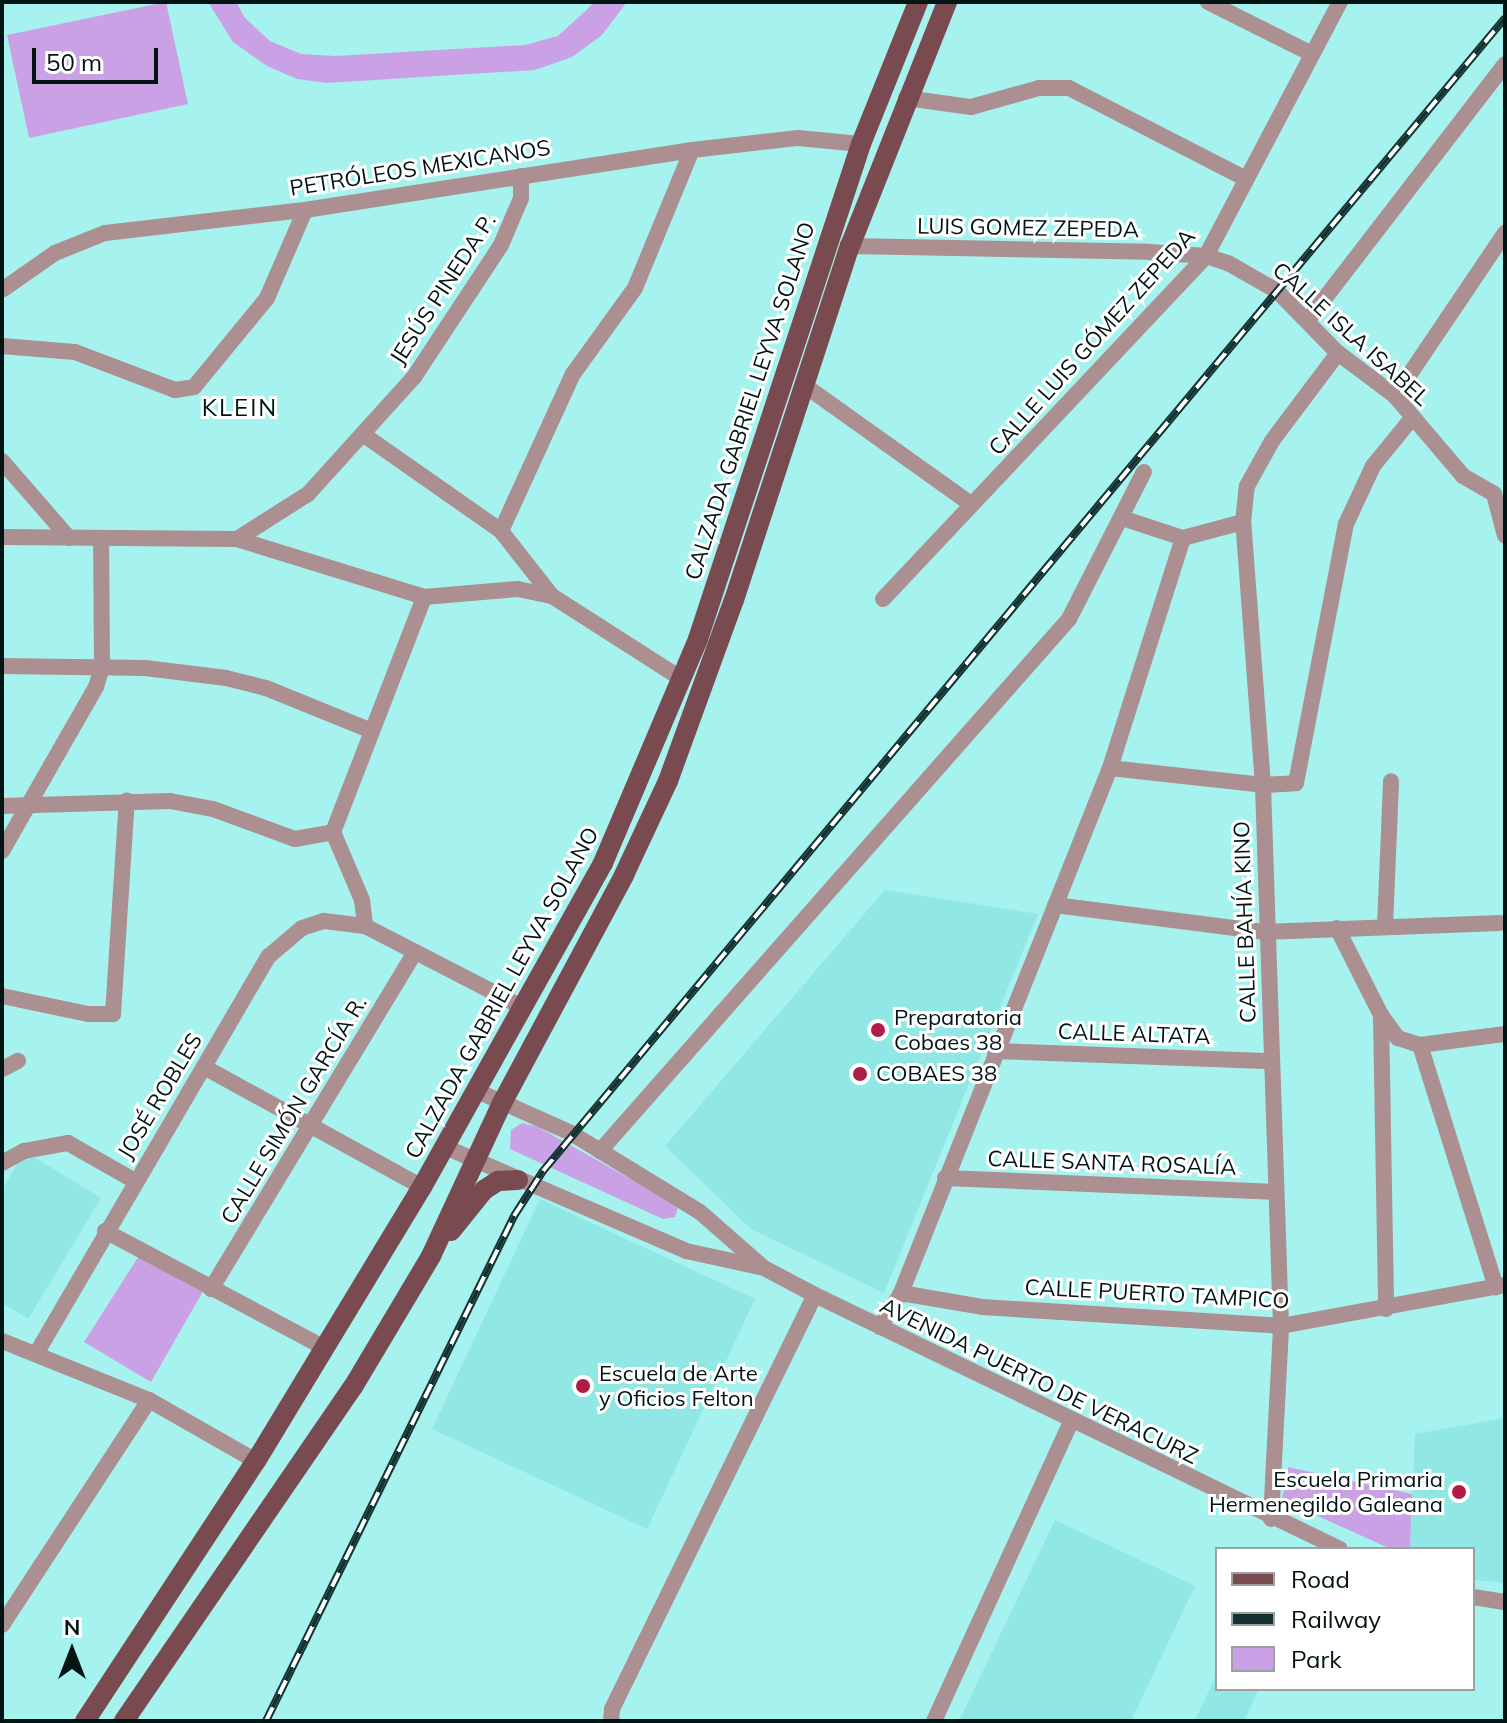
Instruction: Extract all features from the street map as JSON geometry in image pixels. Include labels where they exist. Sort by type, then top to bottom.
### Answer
[{"type":"main road","name":"CALZADA GABRIEL LEYVA SOLANO","points":[[85,1721],[256,1461],[422,1187],[603,863],[682,679],[861,144],[918,2]]},
{"type":"main road","points":[[124,1721],[353,1387],[431,1256],[502,1103],[595,934],[668,781],[850,246],[943,11]]},
{"type":"main road","points":[[431,1256],[484,1190],[498,1181],[518,1180]]},
{"type":"street","points":[[1208,2],[1312,54]]},
{"type":"street","name":"CALLE LUIS GÓMEZ ZEPEDA","points":[[883,599],[1206,256],[1340,2]]},
{"type":"street","points":[[1308,320],[1505,64]]},
{"type":"street","points":[[906,98],[971,107],[1055,85],[1246,179]]},
{"type":"street","name":"PETRÓLEOS MEXICANOS","points":[[2,290],[55,253],[105,233],[305,210],[692,150],[798,138],[861,144]]},
{"type":"street","points":[[501,531],[573,374],[635,288],[692,150]]},
{"type":"street","name":"JESÚS PINEDA P.","points":[[237,539],[308,494],[364,435],[436,347],[501,245],[521,198],[521,176]]},
{"type":"street","points":[[2,346],[75,352],[175,390],[194,387],[267,298],[305,210]]},
{"type":"street","points":[[1395,396],[1505,233]]},
{"type":"street","name":"LUIS GOMEZ ZEPEDA","points":[[850,246],[1206,256]]},
{"type":"street","name":"CALLE ISLA ISABEL","points":[[1206,256],[1259,279],[1308,320],[1338,353],[1395,396],[1463,476],[1494,494],[1505,536]]},
{"type":"street","name":"CALLE BAHÍA KINO","points":[[1271,1519],[1281,1326],[1263,785],[1243,522],[1247,486],[1265,453],[1338,353]]},
{"type":"street","points":[[804,385],[972,505]]},
{"type":"street","points":[[1110,768],[1291,787],[1299,778],[1346,524],[1373,466],[1413,417]]},
{"type":"street","points":[[364,435],[501,531],[552,596],[682,679]]},
{"type":"street","points":[[2,461],[69,538]]},
{"type":"street","points":[[600,1151],[1069,619],[1144,472]]},
{"type":"street","points":[[1122,518],[1183,538],[1243,522]]},
{"type":"street","points":[[2,537],[237,539],[424,597],[518,589],[552,596]]},
{"type":"street","points":[[2,851],[27,805],[81,722],[102,667],[101,538]]},
{"type":"street","points":[[880,1327],[901,1293],[1110,768],[1183,538]]},
{"type":"street","points":[[424,597],[333,832],[362,900],[365,926],[414,954],[524,1008]]},
{"type":"street","points":[[2,666],[102,667],[226,678],[266,688],[372,731]]},
{"type":"street","points":[[1385,926],[1391,781]]},
{"type":"street","points":[[2,806],[127,800],[213,809],[295,839],[333,832]]},
{"type":"street","points":[[2,996],[107,1017],[114,1011],[127,800]]},
{"type":"street","points":[[1055,905],[1266,932],[1500,923]]},
{"type":"street","name":"JOSÉ ROBLES","points":[[36,1354],[105,1231],[283,942],[324,921],[365,926]]},
{"type":"street","points":[[1337,928],[1381,1015],[1398,1038],[1420,1045],[1505,1034]]},
{"type":"street","name":"CALLE SIMÓN GARCÍA R.","points":[[211,1289],[414,954]]},
{"type":"street","points":[[1381,1015],[1386,1309]]},
{"type":"street","points":[[1420,1045],[1500,1286]]},
{"type":"street","name":"CALLE ALTATA","points":[[995,1051],[1272,1061]]},
{"type":"street","points":[[2,1069],[18,1061]]},
{"type":"street","points":[[204,1067],[422,1187]]},
{"type":"street","name":"AVENIDA PUERTO DE VERACURZ","points":[[475,1090],[600,1151],[700,1212],[764,1268],[1271,1519],[1335,1547]]},
{"type":"street","points":[[2,1163],[24,1151],[68,1143],[135,1181]]},
{"type":"street","name":"AVENIDA PUERTO DE VERACURZ","points":[[445,1147],[686,1251],[764,1268]]},
{"type":"street","name":"CALLE SANTA ROSALÍA","points":[[945,1178],[1276,1192]]},
{"type":"street","points":[[105,1231],[323,1347]]},
{"type":"street","name":"CALLE PUERTO TAMPICO","points":[[901,1293],[982,1307],[1281,1326],[1500,1286]]},
{"type":"street","points":[[611,1715],[815,1295]]},
{"type":"street","points":[[2,1341],[149,1400],[256,1461]]},
{"type":"street","points":[[2,1625],[149,1400]]},
{"type":"street","points":[[934,1721],[1072,1420]]},
{"type":"street","points":[[1475,1597],[1505,1602]]},
{"type":"shaded area","name":"Preparatoria Cobaes 38","points":[[885,890],[1038,914],[884,1293],[751,1229],[665,1146]]},
{"type":"shaded area","points":[[24,1151],[101,1198],[28,1319],[2,1303],[2,1191]]},
{"type":"shaded area","name":"Escuela de Arte y Oficios Felton","points":[[540,1199],[755,1299],[647,1529],[432,1429]]},
{"type":"shaded area","name":"Escuela Primaria Hermenegildo Galeana","points":[[1505,1418],[1505,1583],[1475,1580],[1475,1547],[1410,1547],[1415,1434]]},
{"type":"shaded area","points":[[1055,1520],[1195,1586],[1131,1721],[959,1721]]},
{"type":"shaded area","points":[[1215,1677],[1215,1691],[1258,1691],[1244,1721],[1195,1721]]},
{"type":"green space","points":[[166,2],[188,104],[29,138],[7,35]]},
{"type":"green space","points":[[208,2],[236,2],[245,18],[270,41],[301,54],[335,56],[525,45],[558,36],[595,2],[627,2],[602,35],[572,57],[535,70],[327,83],[297,79],[267,66],[233,42]]},
{"type":"green space","points":[[522,1123],[538,1127],[666,1199],[678,1208],[675,1217],[663,1219],[510,1149],[511,1130]]},
{"type":"green space","points":[[142,1251],[206,1286],[151,1382],[84,1342]]},
{"type":"green space","points":[[1288,1467],[1412,1494],[1410,1547],[1387,1547],[1282,1500]]},
{"type":"railway","points":[[266,1721],[514,1216],[543,1171],[1505,18]]},
{"type":"place","name":"Preparatoria Cobaes 38","points":[[878,1030]]},
{"type":"place","name":"COBAES 38","points":[[860,1074]]},
{"type":"place","name":"Escuela de Arte y Oficios Felton","points":[[583,1386]]},
{"type":"place","name":"Escuela Primaria Hermenegildo Galeana","points":[[1459,1492]]},
{"type":"district","name":"KLEIN","points":[[240,408]]}]
